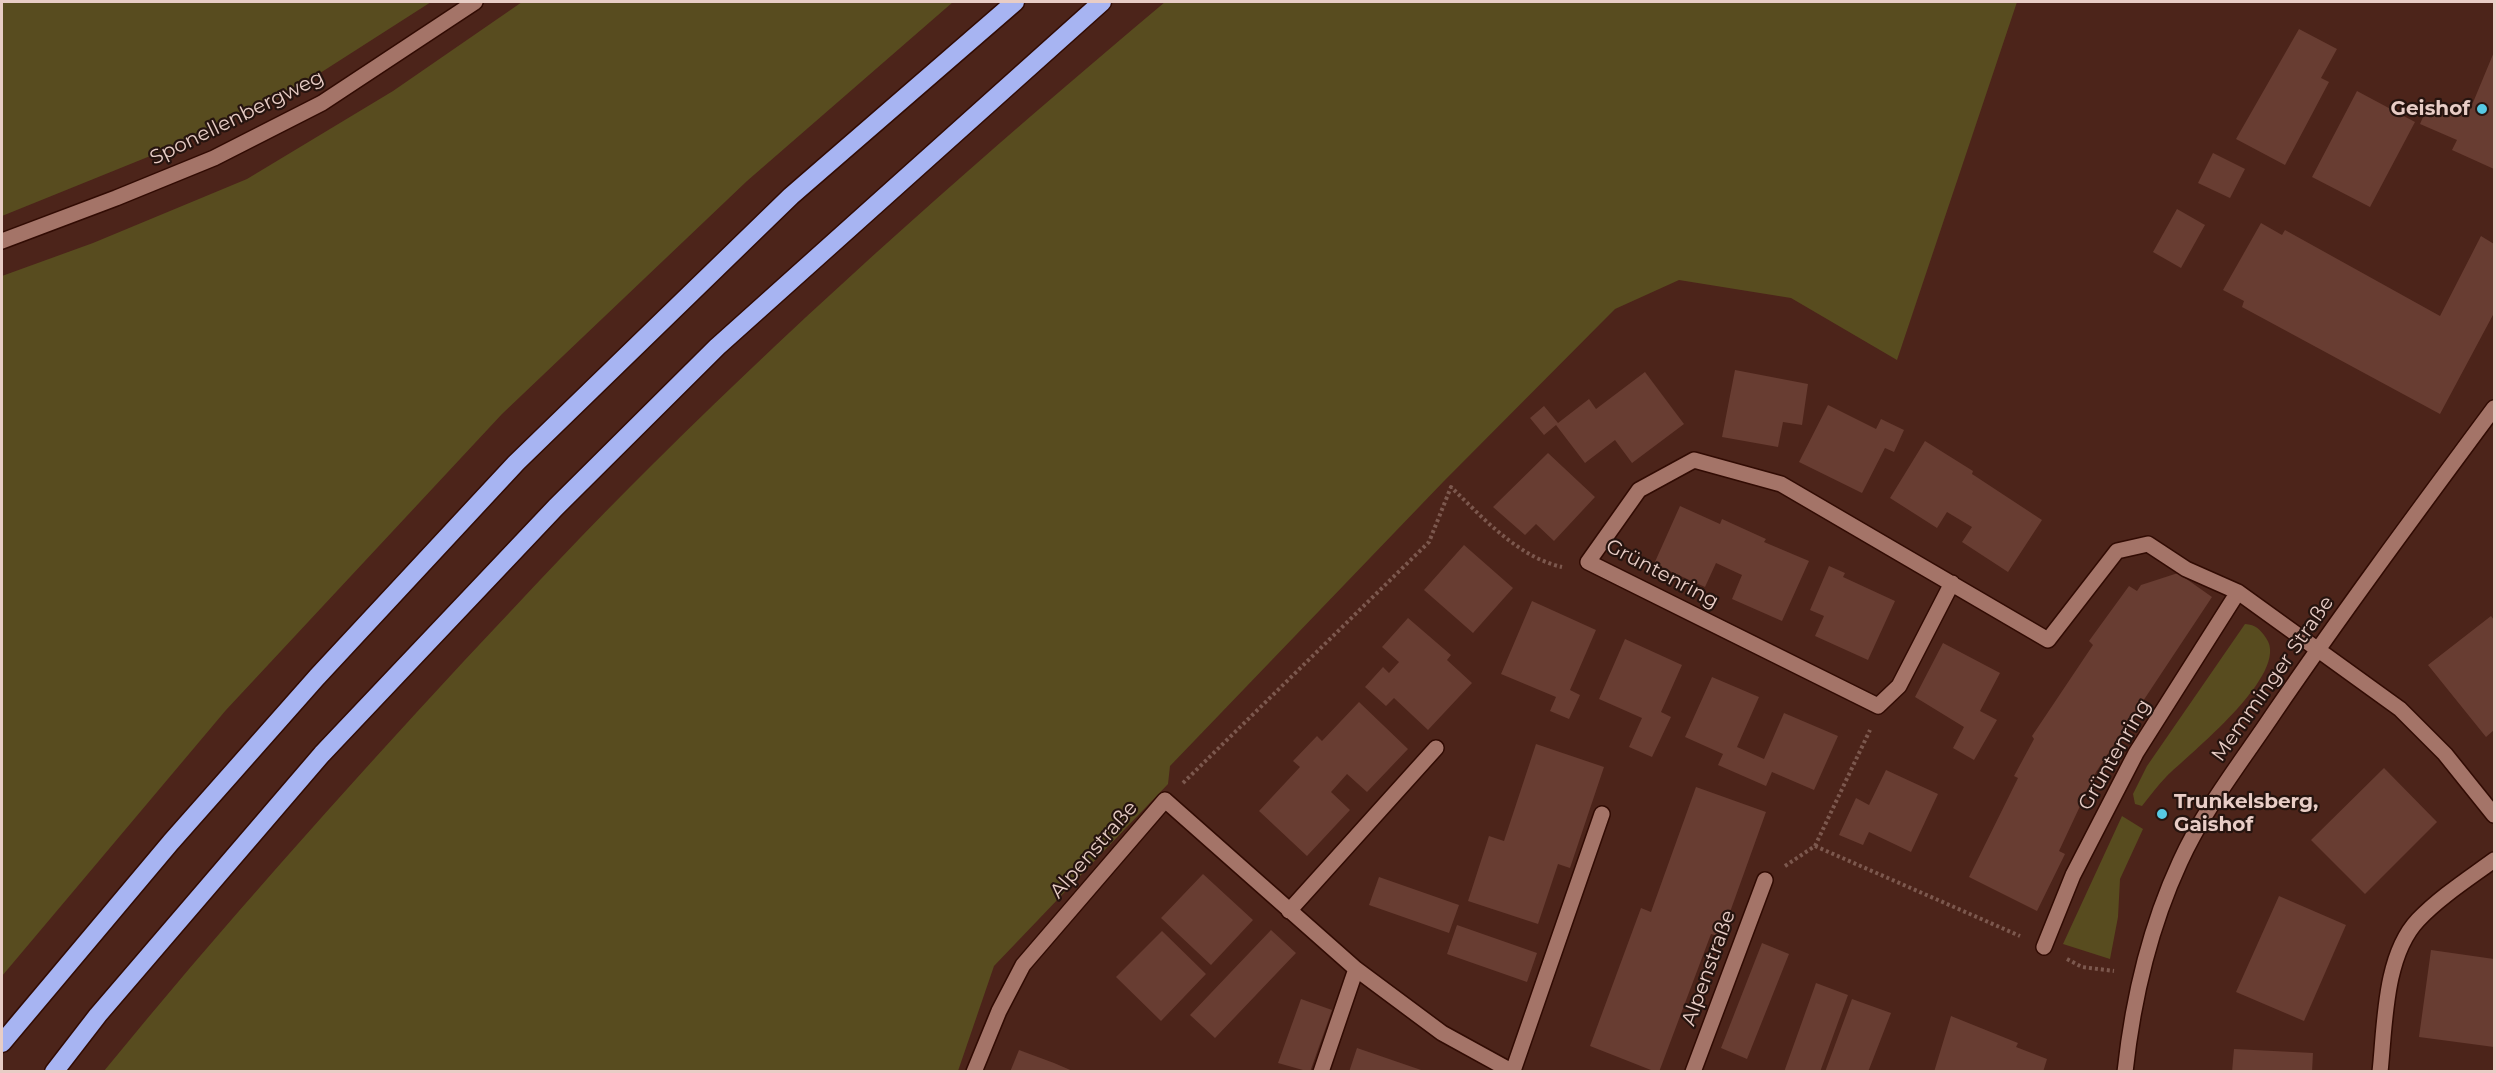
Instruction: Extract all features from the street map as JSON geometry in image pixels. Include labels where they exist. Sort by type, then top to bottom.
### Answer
[{"type":"highway","points":[[2,1043],[232,772],[419,565],[516,464],[791,196],[1015,2]]},
{"type":"highway","points":[[54,1071],[98,1015],[322,754],[556,507],[717,347],[1102,2]]},
{"type":"street","name":"Sponellenbergweg","points":[[2,241],[213,158],[283,123],[322,103],[475,2]]},
{"type":"street","name":"Memminger Straße","points":[[2125,1071],[2140,975],[2154,926],[2180,861],[2204,817],[2319,648],[2494,408]]},
{"type":"street","name":"Grüntenring","points":[[1878,706],[1588,562],[1639,490],[1694,459],[1781,484],[2048,640],[2117,551],[2148,544],[2187,568],[2238,592],[2319,648],[2400,709],[2445,754],[2494,815]]},
{"type":"street","points":[[1878,706],[1899,686],[1952,583]]},
{"type":"street","name":"Grüntenring","points":[[2044,947],[2073,875],[2136,753],[2238,592]]},
{"type":"street","points":[[1289,911],[1436,748]]},
{"type":"street","name":"Alpenstraße","points":[[974,1071],[999,1011],[1023,965],[1165,800],[1356,969],[1442,1033],[1513,1071],[1602,814]]},
{"type":"street","points":[[2380,1071],[2388,991],[2401,949],[2416,922],[2452,890],[2494,860]]},
{"type":"street","name":"Alpenstraße","points":[[1693,1071],[1764,879]]},
{"type":"street","points":[[1321,1071],[1356,969]]},
{"type":"path","points":[[1165,800],[1429,542],[1451,488],[1487,522],[1541,562],[1576,570],[1588,562]]},
{"type":"path","points":[[1764,879],[1815,846],[1867,743],[1878,706]]},
{"type":"path","points":[[1815,846],[2082,966],[2140,975]]},
{"type":"shaded area","points":[[2,2],[431,2],[292,91],[170,148],[2,216]]},
{"type":"shaded area","points":[[522,2],[953,2],[747,181],[502,414],[226,710],[2,976],[2,276],[93,243],[247,179],[393,91]]},
{"type":"shaded area","points":[[1165,2],[2017,2],[1897,360],[1791,298],[1679,280],[1615,309],[1444,481],[1170,766],[1168,784],[994,966],[958,1071],[104,1071],[191,966],[326,812],[464,661],[629,488],[840,286],[1034,114]]},
{"type":"shaded area","points":[[2245,624],[2252,625],[2262,632],[2270,653],[2264,671],[2252,692],[2214,733],[2166,777],[2142,806],[2135,804],[2133,794],[2147,766]]},
{"type":"shaded area","points":[[2122,816],[2143,829],[2120,879],[2118,917],[2110,959],[2063,944]]},
{"type":"building","points":[[2299,29],[2337,49],[2321,78],[2329,82],[2285,165],[2236,139]]},
{"type":"building","name":"Geishof","points":[[2494,52],[2494,169],[2452,150],[2457,140],[2420,124],[2430,101],[2467,117]]},
{"type":"building","points":[[2357,91],[2415,122],[2370,207],[2312,177]]},
{"type":"building","points":[[2213,153],[2245,169],[2230,198],[2198,183]]},
{"type":"building","points":[[2177,209],[2205,225],[2181,268],[2153,252]]},
{"type":"building","points":[[2261,223],[2282,235],[2285,230],[2440,316],[2481,236],[2494,244],[2494,313],[2440,414],[2242,307],[2244,301],[2223,290]]},
{"type":"building","points":[[1735,370],[1808,384],[1802,425],[1783,422],[1778,447],[1722,437]]},
{"type":"building","points":[[1645,372],[1684,424],[1632,463],[1615,440],[1585,463],[1556,425],[1544,435],[1530,418],[1544,406],[1558,423],[1589,399],[1596,409]]},
{"type":"building","points":[[1828,405],[1876,429],[1881,419],[1904,430],[1894,452],[1885,448],[1862,493],[1799,462]]},
{"type":"building","points":[[1925,441],[1973,471],[1972,474],[2042,520],[2008,572],[1962,542],[1972,527],[1947,512],[1937,528],[1890,498]]},
{"type":"building","points":[[1548,453],[1595,497],[1554,541],[1536,524],[1525,535],[1493,507]]},
{"type":"building","points":[[1680,506],[1720,524],[1722,519],[1766,539],[1764,542],[1809,561],[1782,621],[1732,599],[1742,575],[1716,563],[1705,587],[1654,564]]},
{"type":"building","points":[[1464,545],[1513,588],[1473,633],[1424,590]]},
{"type":"building","points":[[1829,566],[1845,573],[1843,577],[1895,601],[1868,660],[1815,636],[1824,616],[1810,610]]},
{"type":"building","points":[[2178,573],[2212,597],[2096,772],[2059,851],[2065,854],[2037,911],[1969,877],[2018,778],[2014,776],[2034,739],[2032,736],[2093,645],[2089,641],[2129,586],[2137,591],[2141,585]]},
{"type":"building","points":[[1532,601],[1596,630],[1570,690],[1580,695],[1569,719],[1550,711],[1556,697],[1501,674]]},
{"type":"building","points":[[2491,616],[2494,620],[2494,730],[2486,737],[2428,665]]},
{"type":"building","points":[[1408,618],[1451,655],[1447,660],[1472,683],[1428,730],[1394,698],[1386,706],[1365,687],[1383,667],[1389,673],[1399,662],[1382,647]]},
{"type":"building","points":[[1625,639],[1682,665],[1661,712],[1671,717],[1652,757],[1629,747],[1642,718],[1599,699]]},
{"type":"building","points":[[1943,643],[2000,673],[1980,711],[1997,720],[1974,760],[1953,748],[1964,727],[1915,697]]},
{"type":"building","points":[[1712,677],[1759,697],[1737,747],[1764,759],[1784,713],[1838,736],[1814,790],[1772,772],[1766,786],[1718,765],[1723,754],[1685,737]]},
{"type":"building","points":[[1359,702],[1408,749],[1367,792],[1347,774],[1331,792],[1350,810],[1307,856],[1259,811],[1300,767],[1293,761],[1317,736],[1322,741]]},
{"type":"building","points":[[1536,744],[1604,767],[1570,868],[1558,864],[1538,924],[1468,901],[1489,836],[1504,841]]},
{"type":"building","points":[[2384,768],[2437,822],[2365,894],[2311,840]]},
{"type":"building","points":[[1886,770],[1938,794],[1911,852],[1869,832],[1863,845],[1839,835],[1856,798],[1869,805]]},
{"type":"building","points":[[1696,787],[1766,812],[1721,937],[1711,934],[1659,1072],[1656,1072],[1590,1046],[1641,908],[1651,912]]},
{"type":"building","points":[[1203,874],[1253,920],[1211,965],[1161,918]]},
{"type":"building","points":[[1379,877],[1459,905],[1449,933],[1369,905]]},
{"type":"building","points":[[2279,896],[2346,925],[2304,1021],[2236,992]]},
{"type":"building","points":[[1457,925],[1537,953],[1527,982],[1447,954]]},
{"type":"building","points":[[1271,930],[1296,953],[1215,1038],[1190,1015]]},
{"type":"building","points":[[1162,931],[1206,974],[1161,1021],[1116,977]]},
{"type":"building","points":[[1762,943],[1789,954],[1747,1059],[1721,1048]]},
{"type":"building","points":[[2431,950],[2494,959],[2494,1047],[2419,1037]]},
{"type":"building","points":[[1816,983],[1848,995],[1820,1072],[1784,1072]]},
{"type":"building","points":[[1301,999],[1332,1010],[1310,1072],[1278,1063]]},
{"type":"building","points":[[1852,999],[1891,1013],[1868,1072],[1825,1072]]},
{"type":"building","points":[[1951,1016],[2018,1043],[2016,1047],[2047,1059],[2043,1072],[1934,1072]]},
{"type":"building","points":[[1357,1048],[1424,1071],[1424,1072],[1349,1072]]},
{"type":"building","points":[[2234,1049],[2313,1053],[2312,1072],[2232,1072]]},
{"type":"building","points":[[1019,1050],[1054,1063],[1075,1072],[1010,1072]]},
{"type":"place","name":"Geishof","points":[[2482,109]]},
{"type":"place","name":"Trunkelsberg, Gaishof","points":[[2162,814]]}]
